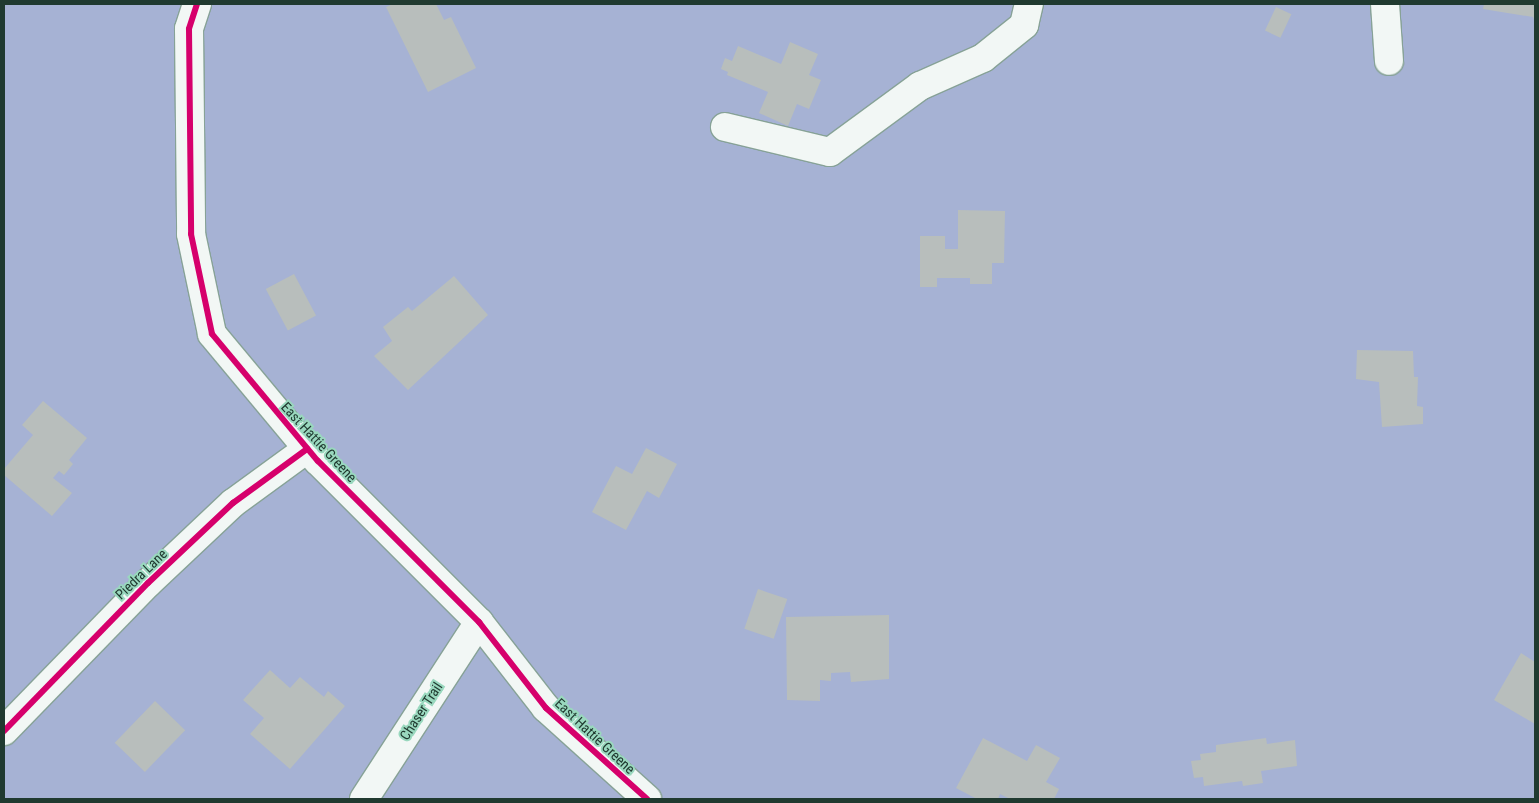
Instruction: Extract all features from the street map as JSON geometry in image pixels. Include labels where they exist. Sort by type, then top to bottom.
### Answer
[{"type":"street","name":"East Hattie Greene","points":[[197,4],[189,29],[191,234],[212,334],[307,449],[479,622],[546,708],[647,799]]},
{"type":"street","points":[[725,127],[830,152],[920,86],[983,58],[1024,25],[1029,4]]},
{"type":"street","points":[[1385,4],[1388,61]]},
{"type":"street","name":"Piedra Lane","points":[[4,731],[148,583],[219,516],[307,449]]},
{"type":"street","name":"Chaser Trail","points":[[364,799],[479,622]]},
{"type":"shaded area","points":[[4,4],[1535,4],[1535,799],[4,799]]},
{"type":"building","points":[[393,4],[436,4],[444,20],[451,17],[476,68],[428,92],[386,7]]},
{"type":"building","points":[[1484,4],[1535,4],[1535,22],[1533,17],[1483,9]]},
{"type":"building","points":[[1276,7],[1291,14],[1280,38],[1265,31]]},
{"type":"building","points":[[790,42],[818,54],[809,75],[821,80],[809,109],[797,104],[788,126],[759,113],[768,92],[727,75],[728,72],[721,69],[725,58],[732,61],[738,46],[781,64]]},
{"type":"building","points":[[958,210],[1005,211],[1004,263],[992,263],[992,284],[970,284],[970,278],[937,278],[937,287],[920,287],[920,236],[945,236],[945,249],[958,249]]},
{"type":"building","points":[[294,274],[316,315],[288,331],[266,289]]},
{"type":"building","points":[[454,276],[488,315],[408,390],[374,356],[392,341],[383,327],[408,307],[412,311]]},
{"type":"building","points":[[1357,350],[1413,351],[1414,377],[1418,377],[1417,406],[1423,407],[1423,424],[1382,427],[1379,382],[1356,379]]},
{"type":"building","points":[[43,401],[87,438],[69,460],[73,464],[64,475],[59,471],[53,478],[72,493],[52,516],[4,475],[4,469],[33,435],[22,425]]},
{"type":"building","points":[[646,448],[677,464],[659,498],[647,491],[626,530],[592,512],[616,466],[632,474]]},
{"type":"building","points":[[758,589],[787,599],[774,639],[744,629]]},
{"type":"building","points":[[889,615],[889,679],[851,682],[850,672],[831,673],[831,681],[820,680],[820,701],[787,700],[786,617]]},
{"type":"building","points":[[1521,653],[1535,662],[1535,724],[1494,700]]},
{"type":"building","points":[[270,670],[290,688],[300,677],[324,697],[328,691],[345,706],[290,769],[250,734],[264,718],[243,700]]},
{"type":"building","points":[[155,701],[185,730],[145,772],[115,743]]},
{"type":"building","points":[[983,738],[1027,761],[1036,745],[1060,758],[1046,782],[1059,789],[1054,799],[1010,799],[1000,794],[998,799],[977,799],[956,788]]},
{"type":"building","points":[[1266,738],[1267,744],[1295,740],[1297,766],[1261,771],[1263,783],[1243,786],[1242,781],[1204,786],[1203,777],[1194,778],[1191,761],[1201,760],[1200,754],[1216,752],[1216,745]]},
{"type":"cycle path","points":[[197,4],[189,29],[191,234],[212,334],[318,461],[479,622],[546,708],[647,799]]},
{"type":"cycle path","points":[[4,731],[148,583],[233,503],[307,449]]}]
